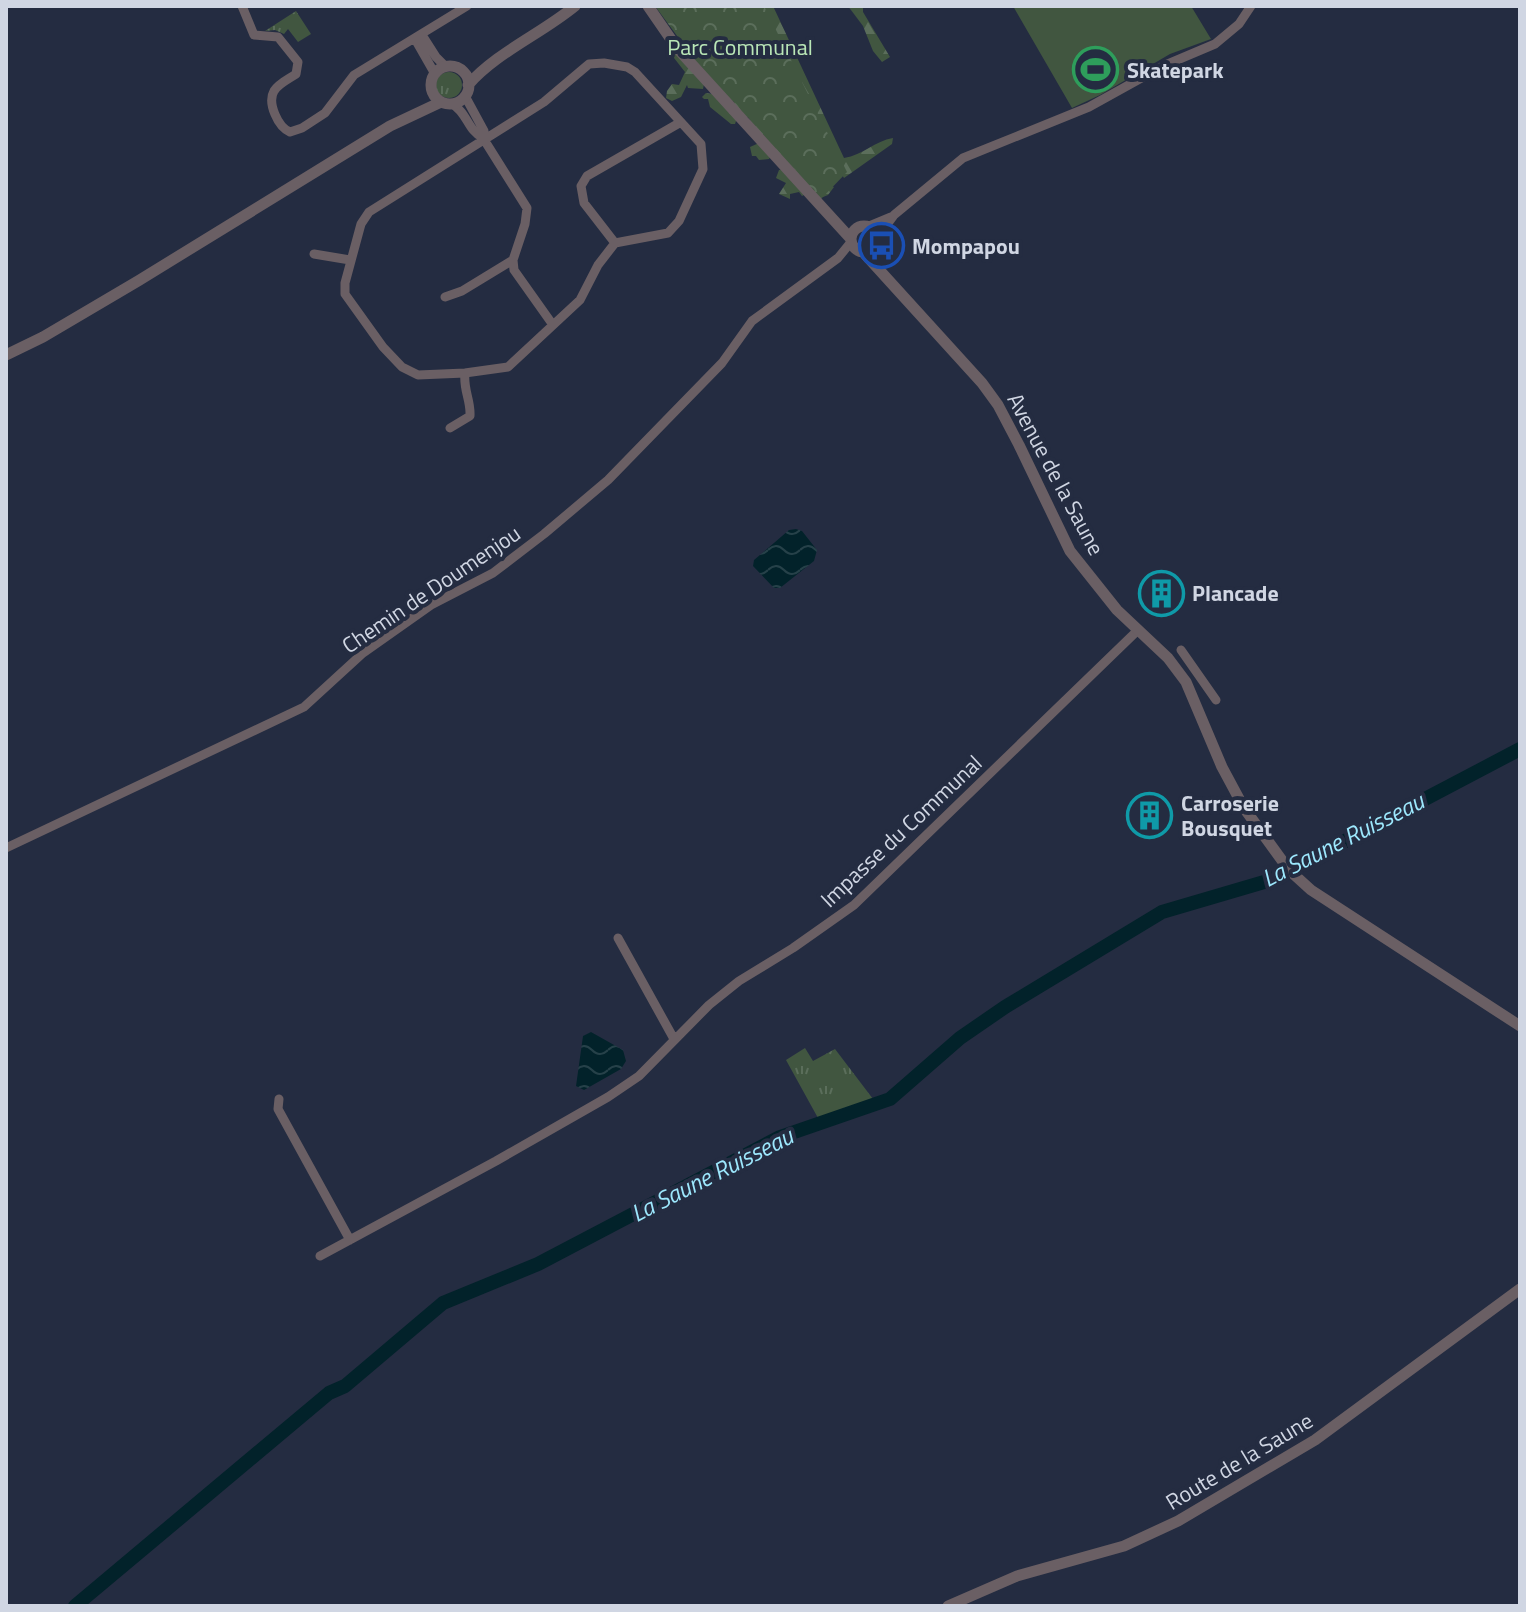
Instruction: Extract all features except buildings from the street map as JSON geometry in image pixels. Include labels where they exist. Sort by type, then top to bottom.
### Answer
[{"type":"street","points":[[242,6],[254,35],[283,40],[298,62],[296,74],[276,88],[272,96],[272,106],[282,127],[290,132],[325,113],[354,75],[467,6]]},
{"type":"street","points":[[402,119],[447,103],[466,91],[477,75],[575,6]]},
{"type":"street","name":"Avenue de la Saune","points":[[648,6],[677,48],[982,383],[998,405],[1019,445],[1070,551],[1097,587],[1168,658],[1186,682],[1228,779],[1244,808],[1298,880],[1520,1026]]},
{"type":"street","points":[[856,246],[876,242],[894,215],[944,171],[973,152],[1089,107],[1163,66],[1215,44],[1239,24],[1251,6]]},
{"type":"street","points":[[6,355],[138,281],[402,119],[429,96],[441,70],[436,57],[418,37]]},
{"type":"street","points":[[441,70],[461,70],[505,54]]},
{"type":"street","points":[[604,63],[627,67],[635,72],[701,144],[703,169],[679,221],[668,233],[615,243],[598,265],[580,300],[508,367],[418,375],[402,367],[383,347],[345,294],[350,260],[361,224],[369,212],[483,138],[544,102],[589,64],[604,63]]},
{"type":"street","points":[[461,70],[465,102],[484,131],[483,138]]},
{"type":"street","points":[[432,90],[447,103],[459,107],[477,135],[483,138],[527,208],[513,260],[514,270],[553,325]]},
{"type":"street","points":[[615,243],[584,203],[581,186],[587,176],[681,122]]},
{"type":"street","points":[[856,246],[863,227],[894,215]]},
{"type":"street","name":"Avenue de la Saune","points":[[832,217],[863,227]]},
{"type":"street","points":[[863,227],[874,231],[876,242]]},
{"type":"street","name":"Avenue de la Saune","points":[[876,242],[882,271]]},
{"type":"street","name":"Chemin de Doumenjou","points":[[6,848],[304,707],[363,653],[431,605],[493,573],[544,534],[608,480],[722,363],[752,321],[856,246]]},
{"type":"street","points":[[314,254],[350,260]]},
{"type":"street","points":[[445,297],[462,291],[513,260]]},
{"type":"street","points":[[450,428],[470,416],[471,406],[463,389],[465,373]]},
{"type":"street","name":"Impasse du Communal","points":[[320,1256],[608,1097],[652,1065],[694,1018],[739,981],[854,905],[1138,630]]},
{"type":"street","points":[[1181,650],[1216,700]]},
{"type":"street","points":[[1186,682],[1198,674]]},
{"type":"street","points":[[618,938],[674,1039]]},
{"type":"street","points":[[279,1099],[278,1109],[350,1240]]},
{"type":"street","name":"Route de la Saune","points":[[948,1606],[1017,1576],[1124,1546],[1178,1521],[1315,1440],[1520,1289]]},
{"type":"green space","name":"Parc Communal","points":[[655,6],[764,6],[847,172],[821,199],[683,44]]},
{"type":"green space","name":"Parc Communal","points":[[757,6],[773,6],[844,158],[893,138],[892,144],[844,178],[837,167],[828,184],[834,187],[823,197],[811,191],[802,196],[799,192],[790,194],[790,199],[779,194],[786,183],[776,178],[779,170],[785,169],[771,155],[769,159],[759,160],[752,156],[750,147],[759,143],[757,131],[748,117],[741,117],[733,101],[728,108],[737,118],[735,124],[710,107],[708,99],[702,97],[706,93],[712,94],[704,84],[703,89],[688,88],[687,85],[681,97],[672,101],[666,98],[672,84],[679,85],[685,72],[667,49],[680,45],[679,39]]},
{"type":"green space","points":[[848,6],[863,6],[863,12],[890,57],[882,62],[873,51],[863,26]]},
{"type":"green space","points":[[1013,6],[1191,6],[1211,39],[1170,54],[1072,108]]},
{"type":"green space","points":[[296,11],[311,34],[298,42],[288,29],[284,34],[275,30],[265,31]]},
{"type":"green space","points":[[449,72],[459,75],[462,85],[459,95],[449,98],[439,95],[436,85],[439,75]]},
{"type":"green space","points":[[805,1048],[813,1061],[835,1049],[873,1099],[818,1118],[786,1060]]},
{"type":"water","points":[[789,530],[802,531],[817,550],[814,561],[780,588],[774,588],[753,566],[754,560]]},
{"type":"water","points":[[591,1032],[623,1050],[626,1061],[621,1069],[584,1090],[576,1086],[583,1036]]},
{"type":"waterway","name":"La Saune Ruisseau","points":[[75,1606],[329,1393],[345,1386],[443,1303],[538,1264],[780,1137],[890,1099],[960,1038],[1005,1007],[1162,912],[1271,880],[1520,749]]},
{"type":"place","name":"Skatepark","points":[[1096,70]]},
{"type":"place","name":"Mompapou","points":[[881,246]]},
{"type":"place","name":"Plancade","points":[[1161,593]]},
{"type":"place","name":"Carroserie Bousquet","points":[[1150,816]]}]
